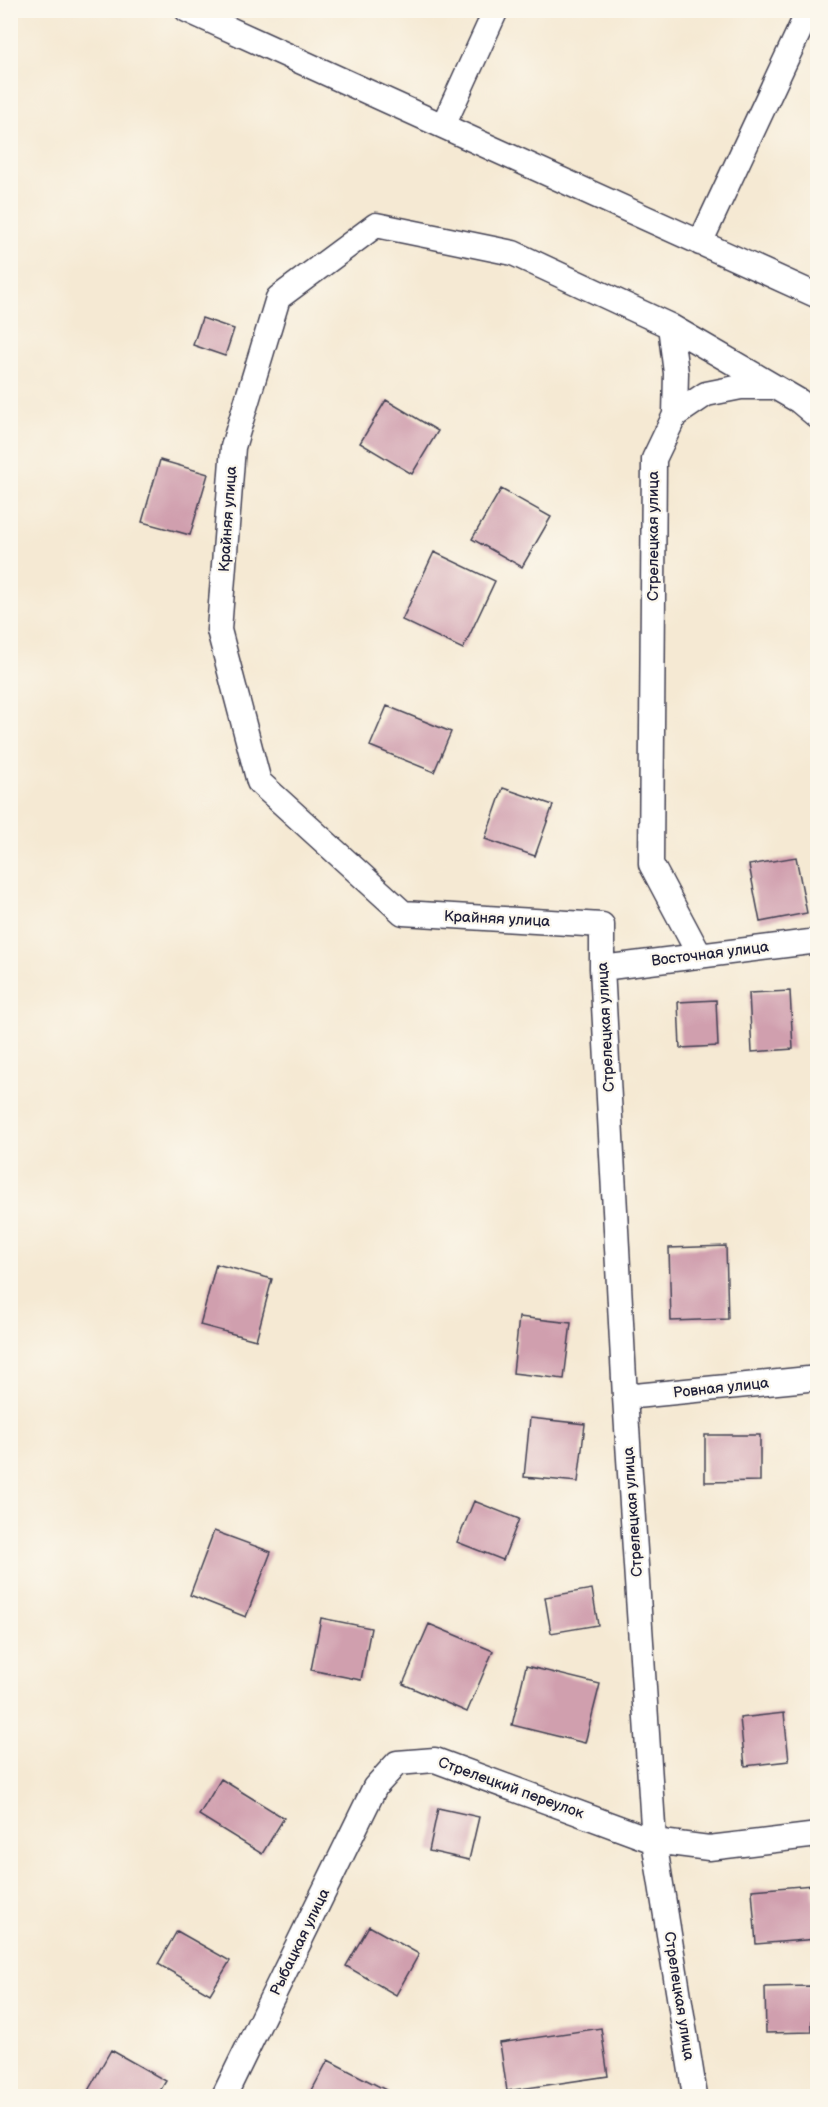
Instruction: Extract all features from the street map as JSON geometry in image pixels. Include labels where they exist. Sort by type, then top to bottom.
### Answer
[{"type":"street","points":[[187,10],[818,296]]},
{"type":"street","points":[[443,126],[496,10]]},
{"type":"street","points":[[700,243],[809,10]]},
{"type":"street","name":"Крайняя улица","points":[[602,925],[403,914],[259,782],[219,630],[233,447],[278,298],[376,225],[513,253],[670,326],[799,401],[818,417]]},
{"type":"street","name":"Стрелецкая улица","points":[[670,326],[676,373],[675,415],[654,459],[651,864],[700,956]]},
{"type":"street","points":[[675,415],[706,394],[741,387],[774,387]]},
{"type":"street","name":"Стрелецкая улица","points":[[602,925],[602,968],[626,1397],[654,1841],[695,2097]]},
{"type":"street","name":"Восточная улица","points":[[602,968],[818,941]]},
{"type":"street","name":"Ровная улица","points":[[626,1397],[818,1378]]},
{"type":"street","name":"Стрелецкий переулок","points":[[375,1787],[397,1763],[435,1760],[654,1841],[709,1848],[818,1835]]},
{"type":"street","name":"Рыбацкая улица","points":[[224,2097],[375,1787]]},
{"type":"building","points":[[202,318],[234,329],[225,356],[193,345]]},
{"type":"building","points":[[386,400],[438,431],[412,474],[360,443]]},
{"type":"building","points":[[160,460],[208,474],[190,535],[142,522]]},
{"type":"building","points":[[501,489],[551,517],[522,567],[472,539]]},
{"type":"building","points":[[434,552],[495,581],[463,649],[402,620]]},
{"type":"building","points":[[387,706],[451,732],[434,772],[370,746]]},
{"type":"building","points":[[503,788],[553,805],[535,856],[485,839]]},
{"type":"building","points":[[796,857],[807,913],[760,922],[749,865]]},
{"type":"building","points":[[790,991],[793,1049],[752,1052],[749,993]]},
{"type":"building","points":[[716,1000],[718,1046],[680,1048],[678,1002]]},
{"type":"building","points":[[726,1246],[728,1319],[671,1321],[669,1248]]},
{"type":"building","points":[[216,1264],[272,1279],[256,1340],[200,1325]]},
{"type":"building","points":[[519,1317],[571,1323],[564,1379],[513,1373]]},
{"type":"building","points":[[530,1418],[585,1424],[578,1482],[524,1477]]},
{"type":"building","points":[[705,1435],[760,1435],[760,1481],[705,1482]]},
{"type":"building","points":[[474,1501],[519,1519],[503,1560],[457,1542]]},
{"type":"building","points":[[214,1531],[271,1552],[246,1617],[190,1595]]},
{"type":"building","points":[[592,1589],[598,1625],[551,1633],[545,1597]]},
{"type":"building","points":[[321,1618],[371,1628],[361,1680],[311,1670]]},
{"type":"building","points":[[429,1624],[493,1651],[467,1712],[403,1684]]},
{"type":"building","points":[[526,1666],[600,1684],[585,1743],[512,1725]]},
{"type":"building","points":[[784,1713],[789,1761],[745,1766],[740,1718]]},
{"type":"building","points":[[221,1779],[284,1818],[262,1854],[199,1815]]},
{"type":"building","points":[[438,1808],[479,1817],[469,1860],[429,1851]]},
{"type":"building","points":[[813,1885],[817,1939],[756,1944],[752,1890]]},
{"type":"building","points":[[369,1926],[419,1954],[396,1995],[346,1966]]},
{"type":"building","points":[[177,1931],[230,1961],[210,1994],[158,1964]]},
{"type":"building","points":[[811,1986],[812,2032],[766,2033],[765,1987]]},
{"type":"building","points":[[601,2028],[608,2076],[507,2091],[500,2043]]},
{"type":"building","points":[[111,2050],[166,2081],[157,2096],[85,2096]]},
{"type":"building","points":[[328,2060],[388,2091],[385,2096],[309,2096]]}]
